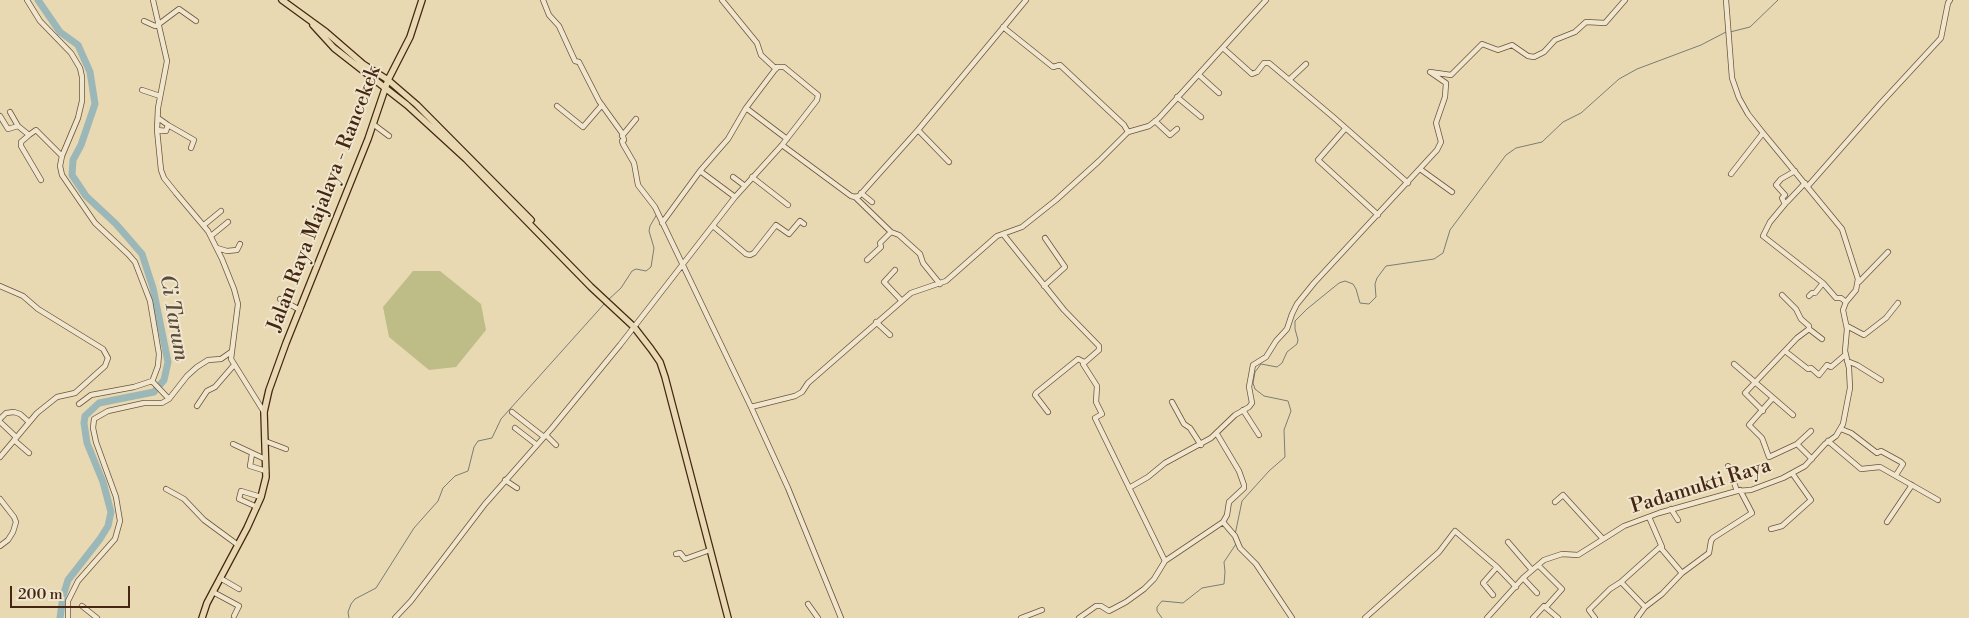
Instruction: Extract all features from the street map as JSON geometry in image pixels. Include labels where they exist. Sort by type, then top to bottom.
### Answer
[{"type":"main road","points":[[282,0],[326,32],[363,64],[388,80],[437,123],[606,296],[613,306]]},
{"type":"main road","name":"Jalan Raya Majalaya - Rancekek","points":[[202,618],[261,496],[266,471],[264,412],[268,395],[286,343],[373,124],[388,80],[410,37],[422,0]]},
{"type":"main road","points":[[314,25],[334,48],[426,122],[466,159],[591,287],[634,327],[651,349],[663,370],[728,618]]},
{"type":"street","points":[[27,0],[40,21],[77,60],[82,77],[82,101],[78,118],[62,156],[60,166],[62,175],[95,223],[135,262],[150,301],[159,354],[158,366],[153,382]]},
{"type":"street","points":[[153,0],[166,50],[167,67],[160,96],[157,130],[162,172],[176,193],[204,225],[217,248],[234,289],[238,304],[231,358],[264,412]]},
{"type":"street","points":[[543,0],[549,15],[559,26],[575,61],[579,62],[600,107],[622,136],[623,144],[634,163],[638,185],[655,207],[682,267],[751,407],[788,488],[841,618]]},
{"type":"street","points":[[722,0],[757,43],[761,55],[776,69]]},
{"type":"street","points":[[855,197],[861,193],[918,130],[1026,0]]},
{"type":"street","points":[[751,407],[795,396],[802,392],[808,383],[901,300],[916,290],[940,284],[963,268],[997,236],[1022,227],[1099,162],[1128,132],[1145,127],[1155,121],[1266,0]]},
{"type":"street","points":[[1129,488],[1151,476],[1165,463],[1201,445],[1217,434],[1235,415],[1252,403],[1249,387],[1253,365],[1266,357],[1276,341],[1287,330],[1294,309],[1310,288],[1440,146],[1436,123],[1445,97],[1446,83],[1430,72],[1451,75],[1482,44],[1498,50],[1512,45],[1528,56],[1534,57],[1544,52],[1555,40],[1575,32],[1586,22],[1605,23],[1625,0]]},
{"type":"street","points":[[1726,0],[1733,84],[1743,106],[1845,234],[1859,282]]},
{"type":"street","points":[[1787,202],[1807,185],[1941,38],[1950,0]]},
{"type":"street","points":[[144,21],[155,26],[159,25],[180,8],[196,21]]},
{"type":"street","points":[[1004,27],[1053,68],[1059,64],[1110,112],[1128,132]]},
{"type":"street","points":[[1223,48],[1252,74],[1267,63],[1408,183]]},
{"type":"street","points":[[1289,80],[1306,64]]},
{"type":"street","points":[[394,618],[411,601],[505,480],[545,436],[634,327],[735,197],[787,139],[817,100],[818,96],[784,67],[777,67],[746,108],[728,139],[700,171],[662,223]]},
{"type":"street","points":[[1199,75],[1219,93]]},
{"type":"street","points":[[142,90],[160,96]]},
{"type":"street","points":[[1177,97],[1200,117]]},
{"type":"street","points":[[557,106],[583,127],[600,107]]},
{"type":"street","points":[[746,108],[787,139]]},
{"type":"street","points":[[10,112],[18,126],[29,135]]},
{"type":"street","points":[[0,116],[8,129],[18,126]]},
{"type":"street","points":[[158,118],[194,140],[191,148]]},
{"type":"street","points":[[622,136],[636,119]]},
{"type":"street","points":[[1155,121],[1170,136],[1177,129]]},
{"type":"street","points":[[373,124],[389,136]]},
{"type":"street","points":[[157,130],[166,131],[168,125]]},
{"type":"street","points":[[1346,129],[1318,160],[1378,215]]},
{"type":"street","points":[[41,180],[21,146],[21,142],[36,130],[62,156]]},
{"type":"street","points":[[918,130],[949,162]]},
{"type":"street","points":[[1731,174],[1763,133]]},
{"type":"street","points":[[782,145],[833,184],[855,197],[891,232],[899,235],[920,254],[923,263],[940,284]]},
{"type":"street","points":[[1420,169],[1452,192]]},
{"type":"street","points":[[1795,170],[1781,179],[1776,185],[1784,195],[1782,198],[1785,204],[1770,222],[1763,236],[1823,283],[1835,298],[1841,298],[1846,302]]},
{"type":"street","points":[[700,171],[735,197]]},
{"type":"street","points":[[733,177],[745,186]]},
{"type":"street","points":[[752,177],[788,205]]},
{"type":"street","points":[[861,193],[872,202]]},
{"type":"street","points":[[204,225],[221,211]]},
{"type":"street","points":[[211,236],[228,222]]},
{"type":"street","points":[[713,226],[750,256],[776,225],[789,234],[799,222],[804,224]]},
{"type":"street","points":[[866,260],[882,247],[880,242],[891,232]]},
{"type":"street","points":[[1003,234],[1064,310],[1098,344],[1099,350],[1084,362]]},
{"type":"street","points":[[1044,286],[1065,268],[1045,238]]},
{"type":"street","points":[[217,248],[225,251],[237,250],[240,244]]},
{"type":"street","points":[[1888,252],[1859,282],[1843,310],[1847,326],[1845,355],[1849,368],[1850,388],[1841,429],[1851,433],[1877,453],[1881,452],[1902,463],[1896,475]]},
{"type":"street","points":[[895,270],[884,282],[901,300]]},
{"type":"street","points":[[1809,296],[1815,293],[1823,283]]},
{"type":"street","points":[[0,286],[22,296],[38,309],[103,349],[107,356],[105,366],[75,393],[49,402],[28,422],[0,457]]},
{"type":"street","points":[[1782,295],[1797,310],[1801,320],[1809,326],[1809,329],[1822,339]]},
{"type":"street","points":[[280,299],[300,310]]},
{"type":"street","points":[[1847,326],[1864,336],[1888,316],[1898,303]]},
{"type":"street","points":[[876,322],[890,335]]},
{"type":"street","points":[[1763,411],[1745,393],[1809,329]]},
{"type":"street","points":[[1785,351],[1819,375],[1827,366],[1832,367],[1845,355]]},
{"type":"street","points":[[68,618],[68,601],[78,582],[115,539],[120,521],[116,497],[96,442],[93,428],[94,419],[108,411],[144,403],[162,403],[197,367],[208,360],[220,358],[231,352]]},
{"type":"street","points":[[1048,412],[1035,395],[1036,393],[1080,358],[1097,386],[1096,402],[1102,414],[1095,419],[1165,561]]},
{"type":"street","points":[[1847,361],[1881,380]]},
{"type":"street","points":[[1734,364],[1793,416]]},
{"type":"street","points":[[197,406],[207,391],[215,387],[234,365]]},
{"type":"street","points":[[153,382],[168,398]]},
{"type":"street","points":[[79,404],[91,395],[153,382]]},
{"type":"street","points":[[1772,399],[1749,425],[1762,438],[1770,457],[1797,444],[1811,431]]},
{"type":"street","points":[[1172,402],[1184,424],[1190,428],[1201,445]]},
{"type":"street","points":[[1243,410],[1259,435]]},
{"type":"street","points":[[28,422],[20,414],[14,412],[6,413],[0,420],[29,453]]},
{"type":"street","points":[[512,412],[556,445]]},
{"type":"street","points":[[515,428],[537,445]]},
{"type":"street","name":"Padamukti Raya","points":[[1487,618],[1523,578],[1538,565],[1562,554],[1578,555],[1602,538],[1624,526],[1671,509],[1739,490],[1751,490],[1768,484],[1805,466],[1841,429]]},
{"type":"street","points":[[1079,618],[1096,606],[1101,606],[1109,611],[1144,590],[1154,579],[1165,561],[1223,522],[1227,514],[1229,502],[1244,488],[1244,485],[1239,470],[1217,434]]},
{"type":"street","points":[[265,441],[286,449]]},
{"type":"street","points":[[1828,441],[1861,469],[1880,467],[1938,500]]},
{"type":"street","points":[[233,444],[265,459]]},
{"type":"street","points":[[1797,444],[1812,459]]},
{"type":"street","points":[[252,454],[250,466],[266,471]]},
{"type":"street","points":[[1637,618],[1645,607],[1662,594],[1682,573],[1709,552],[1713,538],[1752,513],[1728,466]]},
{"type":"street","points":[[1771,529],[1782,526],[1811,500],[1792,473]]},
{"type":"street","points":[[505,480],[517,488]]},
{"type":"street","points":[[1887,522],[1912,486]]},
{"type":"street","points":[[166,489],[184,499],[204,520],[238,545]]},
{"type":"street","points":[[257,507],[239,499],[241,491],[261,496]]},
{"type":"street","points":[[1555,502],[1564,495],[1602,538]]},
{"type":"street","points":[[0,499],[16,522],[8,540],[0,546]]},
{"type":"street","points":[[1671,509],[1678,520]]},
{"type":"street","points":[[1649,517],[1662,547],[1682,573]]},
{"type":"street","points":[[1223,522],[1235,536],[1240,548],[1256,564],[1292,618]]},
{"type":"street","points":[[1365,618],[1439,552],[1455,530],[1497,567],[1516,587]]},
{"type":"street","points":[[1508,542],[1532,570]]},
{"type":"street","points":[[1595,618],[1589,610],[1610,589],[1662,547]]},
{"type":"street","points":[[676,554],[680,553],[685,559],[710,550]]},
{"type":"street","points":[[1534,618],[1562,589],[1538,565]]},
{"type":"street","points":[[1493,594],[1483,583],[1497,567]]},
{"type":"street","points":[[220,578],[239,589]]},
{"type":"street","points":[[1523,578],[1537,593]]},
{"type":"street","points":[[1621,582],[1645,607]]},
{"type":"street","points":[[213,592],[239,606],[234,616]]},
{"type":"street","points":[[808,604],[818,618]]},
{"type":"street","points":[[82,606],[97,618]]},
{"type":"street","points":[[1546,607],[1558,618]]},
{"type":"street","points":[[1021,618],[1042,610]]},
{"type":"shaded area","points":[[413,271],[440,271],[481,304],[486,330],[456,367],[429,370],[389,337],[383,307]]},
{"type":"waterway","name":"Ci Tarum","points":[[38,0],[60,32],[78,45],[90,72],[95,104],[81,145],[73,160],[72,175],[86,196],[116,224],[142,254],[153,288],[168,362],[164,380],[154,392],[99,403],[85,416],[84,423],[87,443],[103,482],[111,512],[108,526],[100,539],[68,580],[63,596],[60,618]]},
{"type":"waterway","points":[[1730,32],[1750,27],[1778,0]]},
{"type":"waterway","points":[[1235,535],[1242,501],[1269,471],[1285,457],[1284,430],[1291,411],[1288,401],[1264,396],[1255,389],[1253,383],[1255,372],[1261,364],[1277,367],[1282,363],[1287,352],[1297,344],[1295,321],[1339,283],[1345,281],[1353,284],[1360,303],[1369,304],[1376,297],[1375,284],[1386,266],[1434,259],[1443,253],[1450,230],[1506,155],[1516,148],[1542,142],[1563,122],[1581,113],[1619,79],[1637,69],[1701,45],[1726,32]]},
{"type":"waterway","points":[[608,300],[621,288],[632,271],[636,269],[646,271],[651,267],[654,248],[649,231],[657,214]]},
{"type":"waterway","points":[[349,618],[348,612],[351,604],[355,599],[376,588],[414,528],[438,501],[443,488],[455,476],[468,471],[474,447],[478,441],[492,438],[501,419],[605,303]]},
{"type":"waterway","points":[[1162,618],[1157,611],[1157,607],[1162,601],[1183,603],[1202,588],[1224,584],[1224,562],[1236,544]]}]
